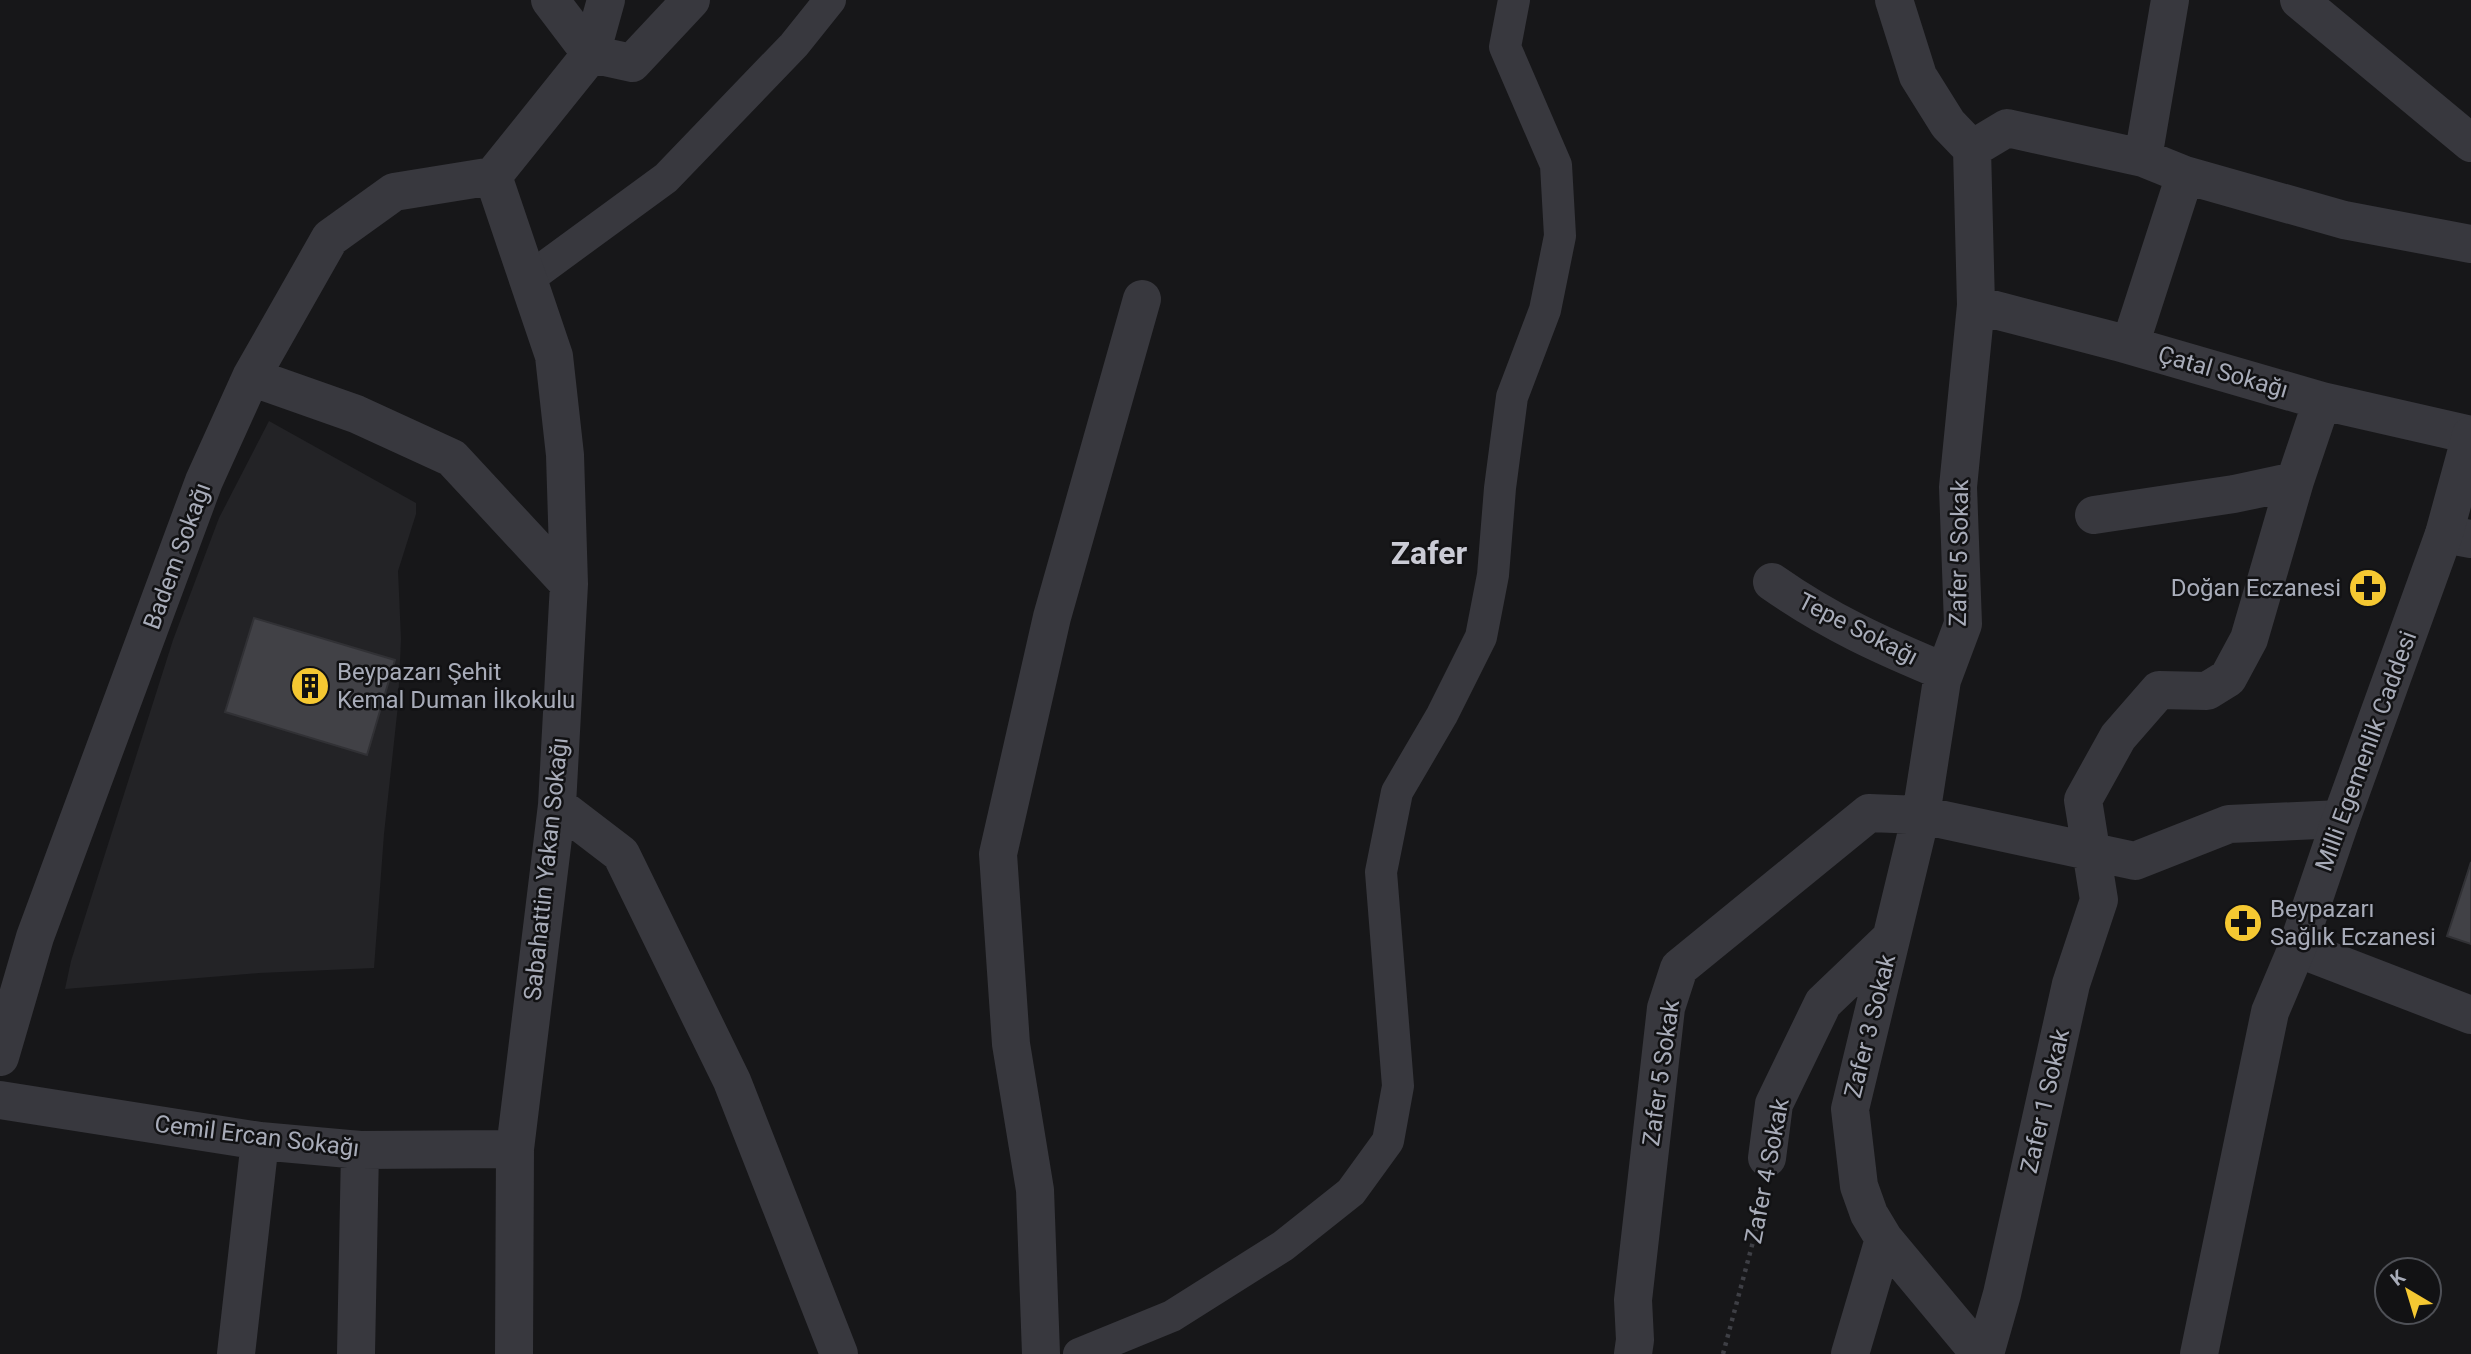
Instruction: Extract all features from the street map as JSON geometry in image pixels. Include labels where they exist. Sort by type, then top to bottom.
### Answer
[{"type":"street","points":[[550,0],[591,54],[632,64],[691,0]]},
{"type":"street","points":[[493,176],[591,54],[606,0]]},
{"type":"street","points":[[528,279],[666,178],[794,45],[830,0]]},
{"type":"street","points":[[1079,1354],[1172,1316],[1283,1246],[1351,1192],[1388,1141],[1398,1087],[1381,872],[1397,792],[1442,715],[1481,637],[1493,575],[1500,488],[1513,397],[1545,310],[1560,236],[1556,165],[1505,47],[1514,0]]},
{"type":"street","points":[[2143,158],[2170,0]]},
{"type":"street","points":[[2299,0],[2471,144]]},
{"type":"street","points":[[1900,6],[1919,76],[1948,124],[1972,149],[2007,128],[2143,158],[2185,175],[2344,220],[2471,244]]},
{"type":"street","name":"Zafer 5 Sokak","points":[[1633,1354],[1633,1300],[1666,1008],[1679,968],[1869,813],[1921,815],[1945,672],[1963,624],[1958,487],[1976,305],[1972,149]]},
{"type":"street","points":[[2130,345],[2185,175]]},
{"type":"street","name":"Sabahattin Yakan Sokağı","points":[[493,176],[554,356],[565,455],[569,584],[557,805],[515,1149],[514,1354]]},
{"type":"street","name":"Badem Sokağı","points":[[0,1057],[36,937],[69,846],[204,481],[251,377],[330,238],[394,192],[493,176]]},
{"type":"street","points":[[1041,1354],[1035,1190],[1012,1044],[998,854],[1052,617],[1142,299]]},
{"type":"street","name":"Çatal Sokağı","points":[[1976,305],[2130,345],[2322,401],[2471,435]]},
{"type":"street","points":[[251,377],[356,414],[452,458],[569,584]]},
{"type":"street","name":"Zafer 1 Sokak","points":[[1985,1354],[2002,1294],[2071,984],[2099,900],[2083,800],[2118,737],[2160,690],[2207,691],[2228,678],[2249,639],[2295,481],[2322,401]]},
{"type":"street","name":"Milli Egemenlik Caddesi","points":[[2199,1354],[2270,1012],[2297,948],[2340,819],[2458,536],[2471,435]]},
{"type":"street","points":[[2094,515],[2234,494],[2295,481]]},
{"type":"street","name":"Tepe Sokağı","points":[[1772,582],[1811,609],[1868,640],[1945,672]]},
{"type":"street","points":[[557,805],[621,854],[732,1081],[839,1354]]},
{"type":"street","points":[[1921,815],[2135,861],[2229,824],[2340,819]]},
{"type":"street","name":"Zafer 3 Sokak","points":[[1921,815],[1850,1109],[1859,1186],[1868,1214],[1884,1239],[1980,1354]]},
{"type":"street","name":"Zafer 4 Sokak","points":[[1767,1158],[1774,1104],[1823,1003],[1891,938]]},
{"type":"street","points":[[2297,948],[2471,1015]]},
{"type":"street","name":"Cemil Ercan Sokağı","points":[[0,1100],[260,1141],[360,1150],[515,1149]]},
{"type":"street","points":[[236,1354],[260,1141]]},
{"type":"street","points":[[356,1354],[360,1150]]},
{"type":"street","points":[[1850,1354],[1884,1239]]},
{"type":"path","name":"Zafer 4 Sokak","points":[[1723,1354],[1758,1223],[1767,1158]]},
{"type":"shaded area","points":[[269,421],[416,503],[416,514],[398,571],[401,639],[398,705],[384,834],[374,968],[259,973],[65,989],[71,961],[173,640],[219,518]]},
{"type":"building","name":"Beypazarı Şehit Kemal Duman İlkokulu","points":[[254,618],[395,660],[367,755],[225,712]]},
{"type":"building","points":[[2471,862],[2471,944],[2447,936]]},
{"type":"place","name":"Doğan Eczanesi","points":[[2368,588]]},
{"type":"place","name":"Beypazarı Şehit Kemal Duman İlkokulu","points":[[310,686]]},
{"type":"place","name":"Beypazarı Sağlık Eczanesi","points":[[2243,923]]},
{"type":"district","name":"Zafer","points":[[1429,553]]}]
